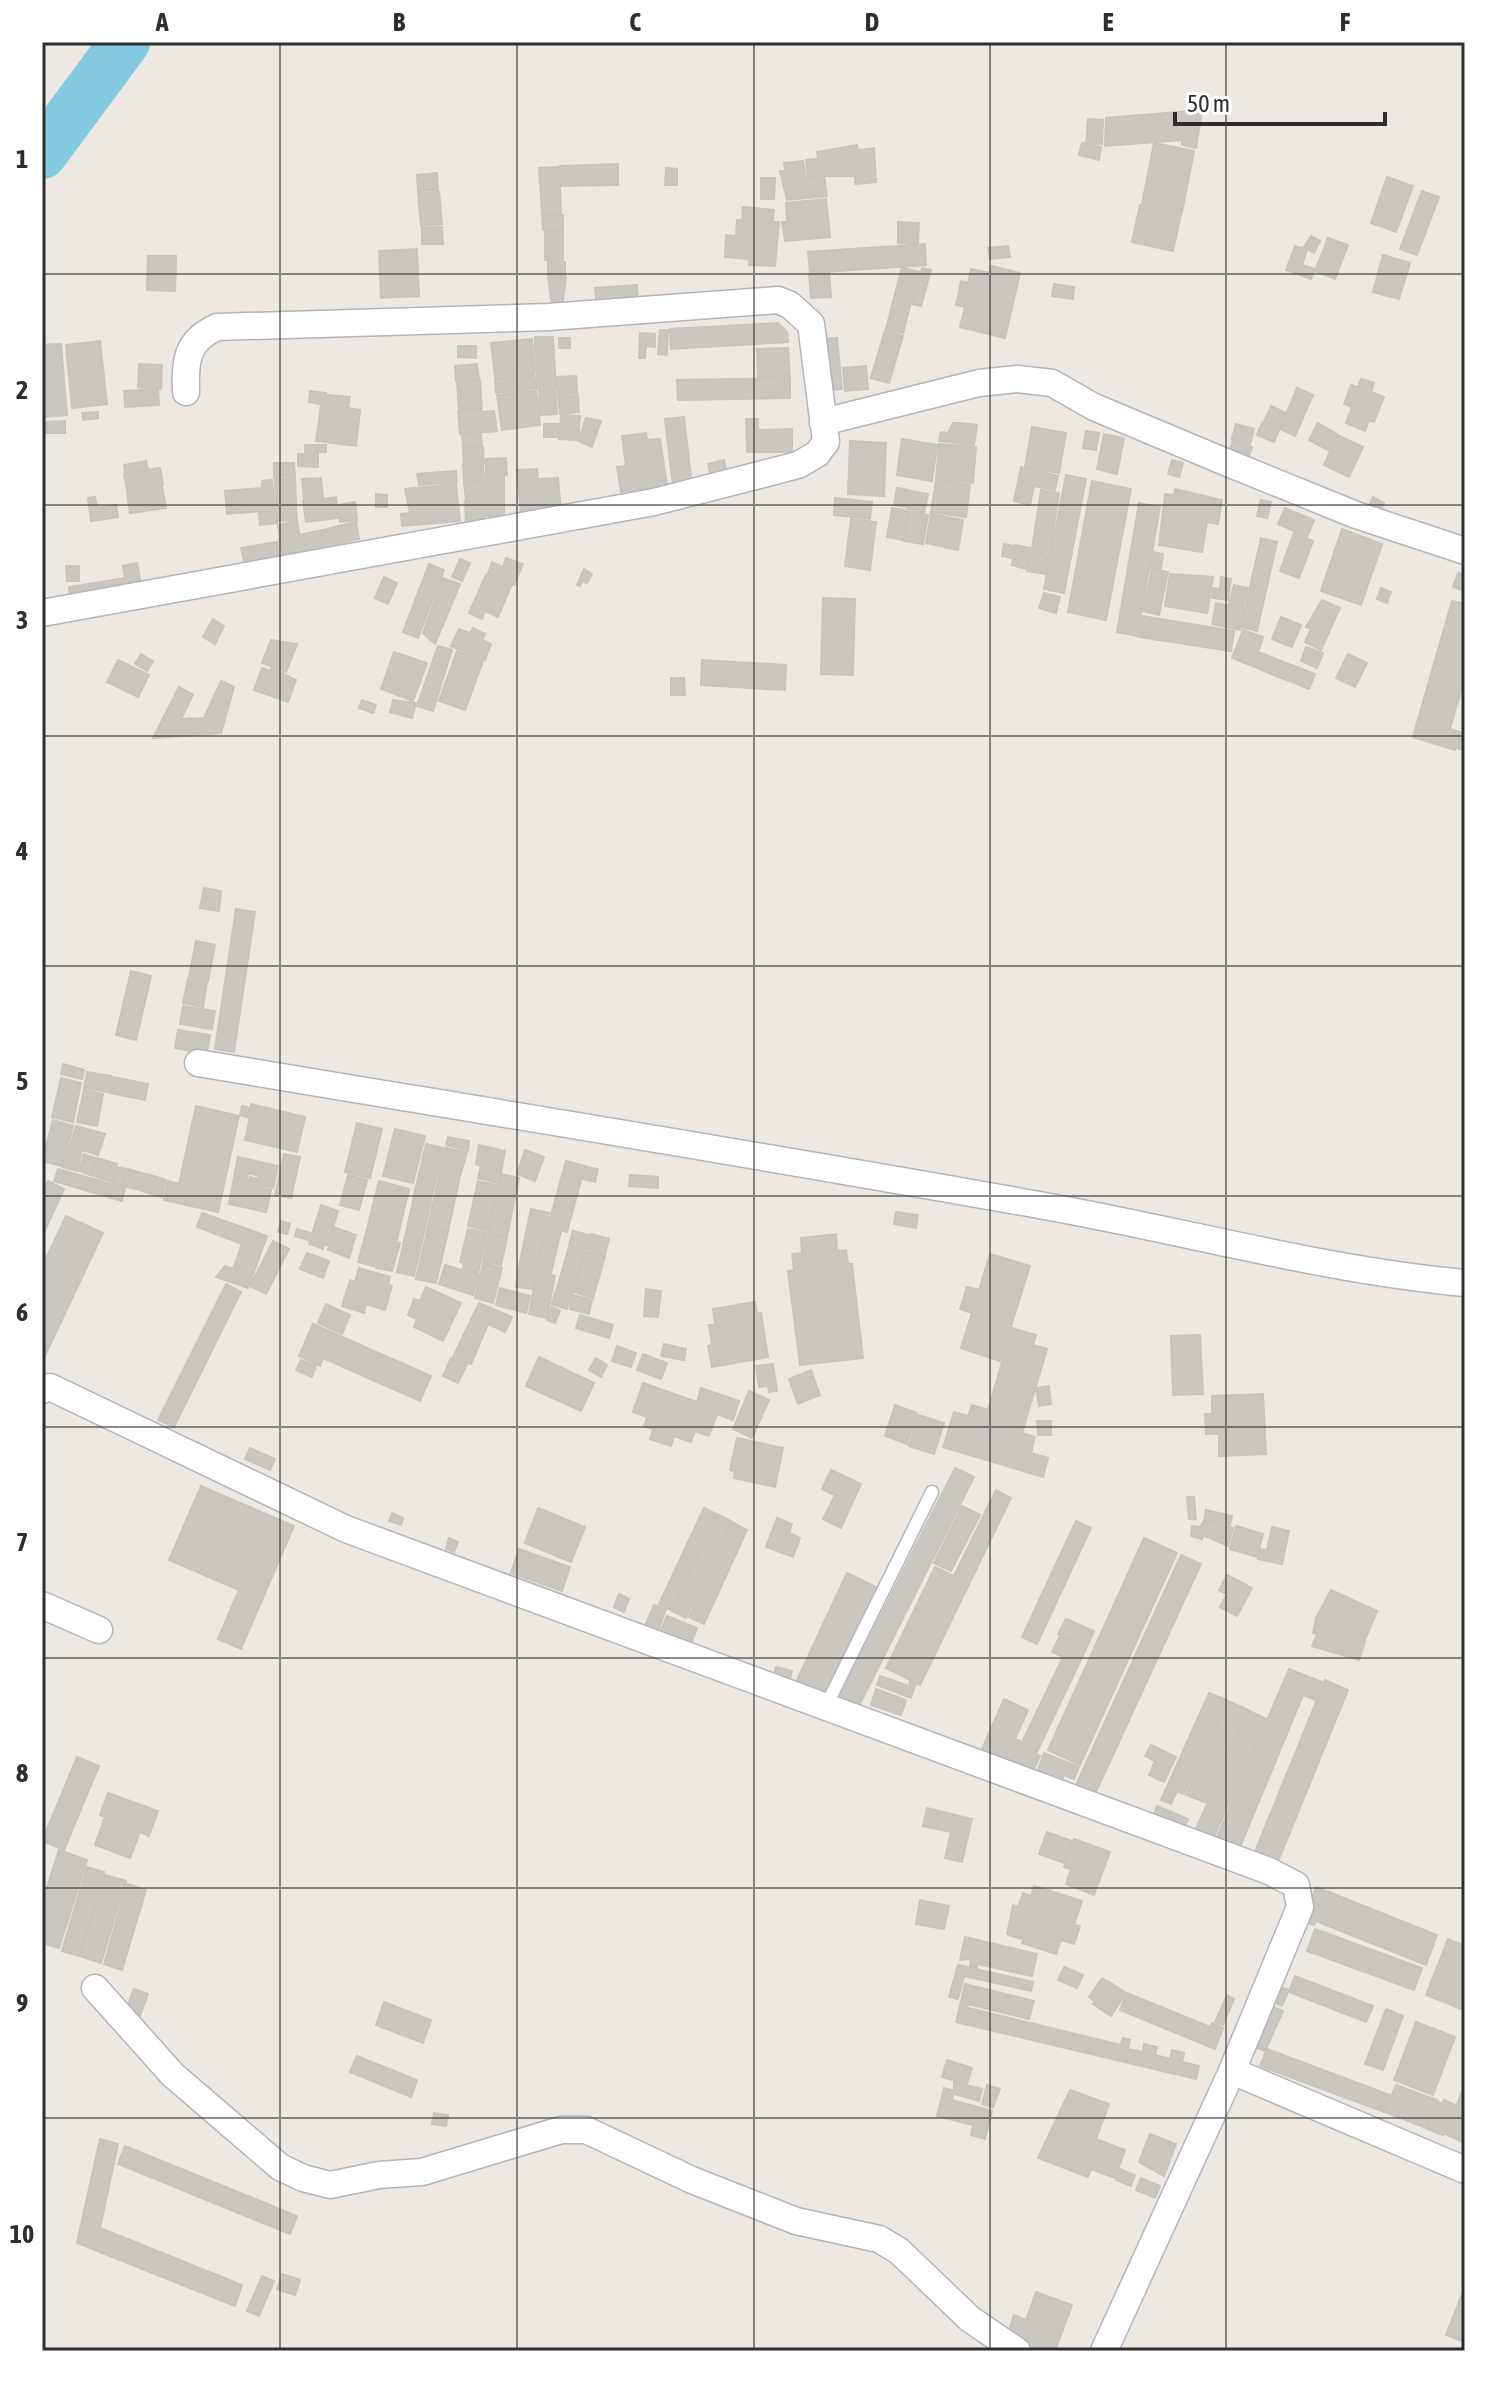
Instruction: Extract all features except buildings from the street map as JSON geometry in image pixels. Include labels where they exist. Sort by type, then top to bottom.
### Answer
[{"type":"street","points":[[42,613],[654,502],[798,465],[817,454],[826,442],[811,324],[778,300],[549,317],[217,327],[204,332],[189,349],[185,362],[186,392]]},
{"type":"street","points":[[823,422],[979,383],[1018,379],[1052,383],[1094,407],[1223,461],[1356,515],[1465,551]]},
{"type":"street","points":[[198,1063],[835,1169],[1122,1220],[1412,1278],[1465,1283]]},
{"type":"street","points":[[42,1390],[50,1387],[346,1529],[1269,1871],[1296,1885],[1300,1907],[1232,2071],[1104,2351]]},
{"type":"street","points":[[42,1605],[99,1630]]},
{"type":"street","points":[[95,1988],[173,2075],[280,2167],[303,2178],[330,2185],[379,2175],[422,2172],[550,2133],[586,2130],[692,2180],[796,2221],[879,2239],[899,2251],[970,2319],[1017,2351]]},
{"type":"street","points":[[1232,2071],[1465,2170]]},
{"type":"lane","points":[[826,1706],[932,1492]]},
{"type":"waterway","points":[[42,154],[125,42]]}]
